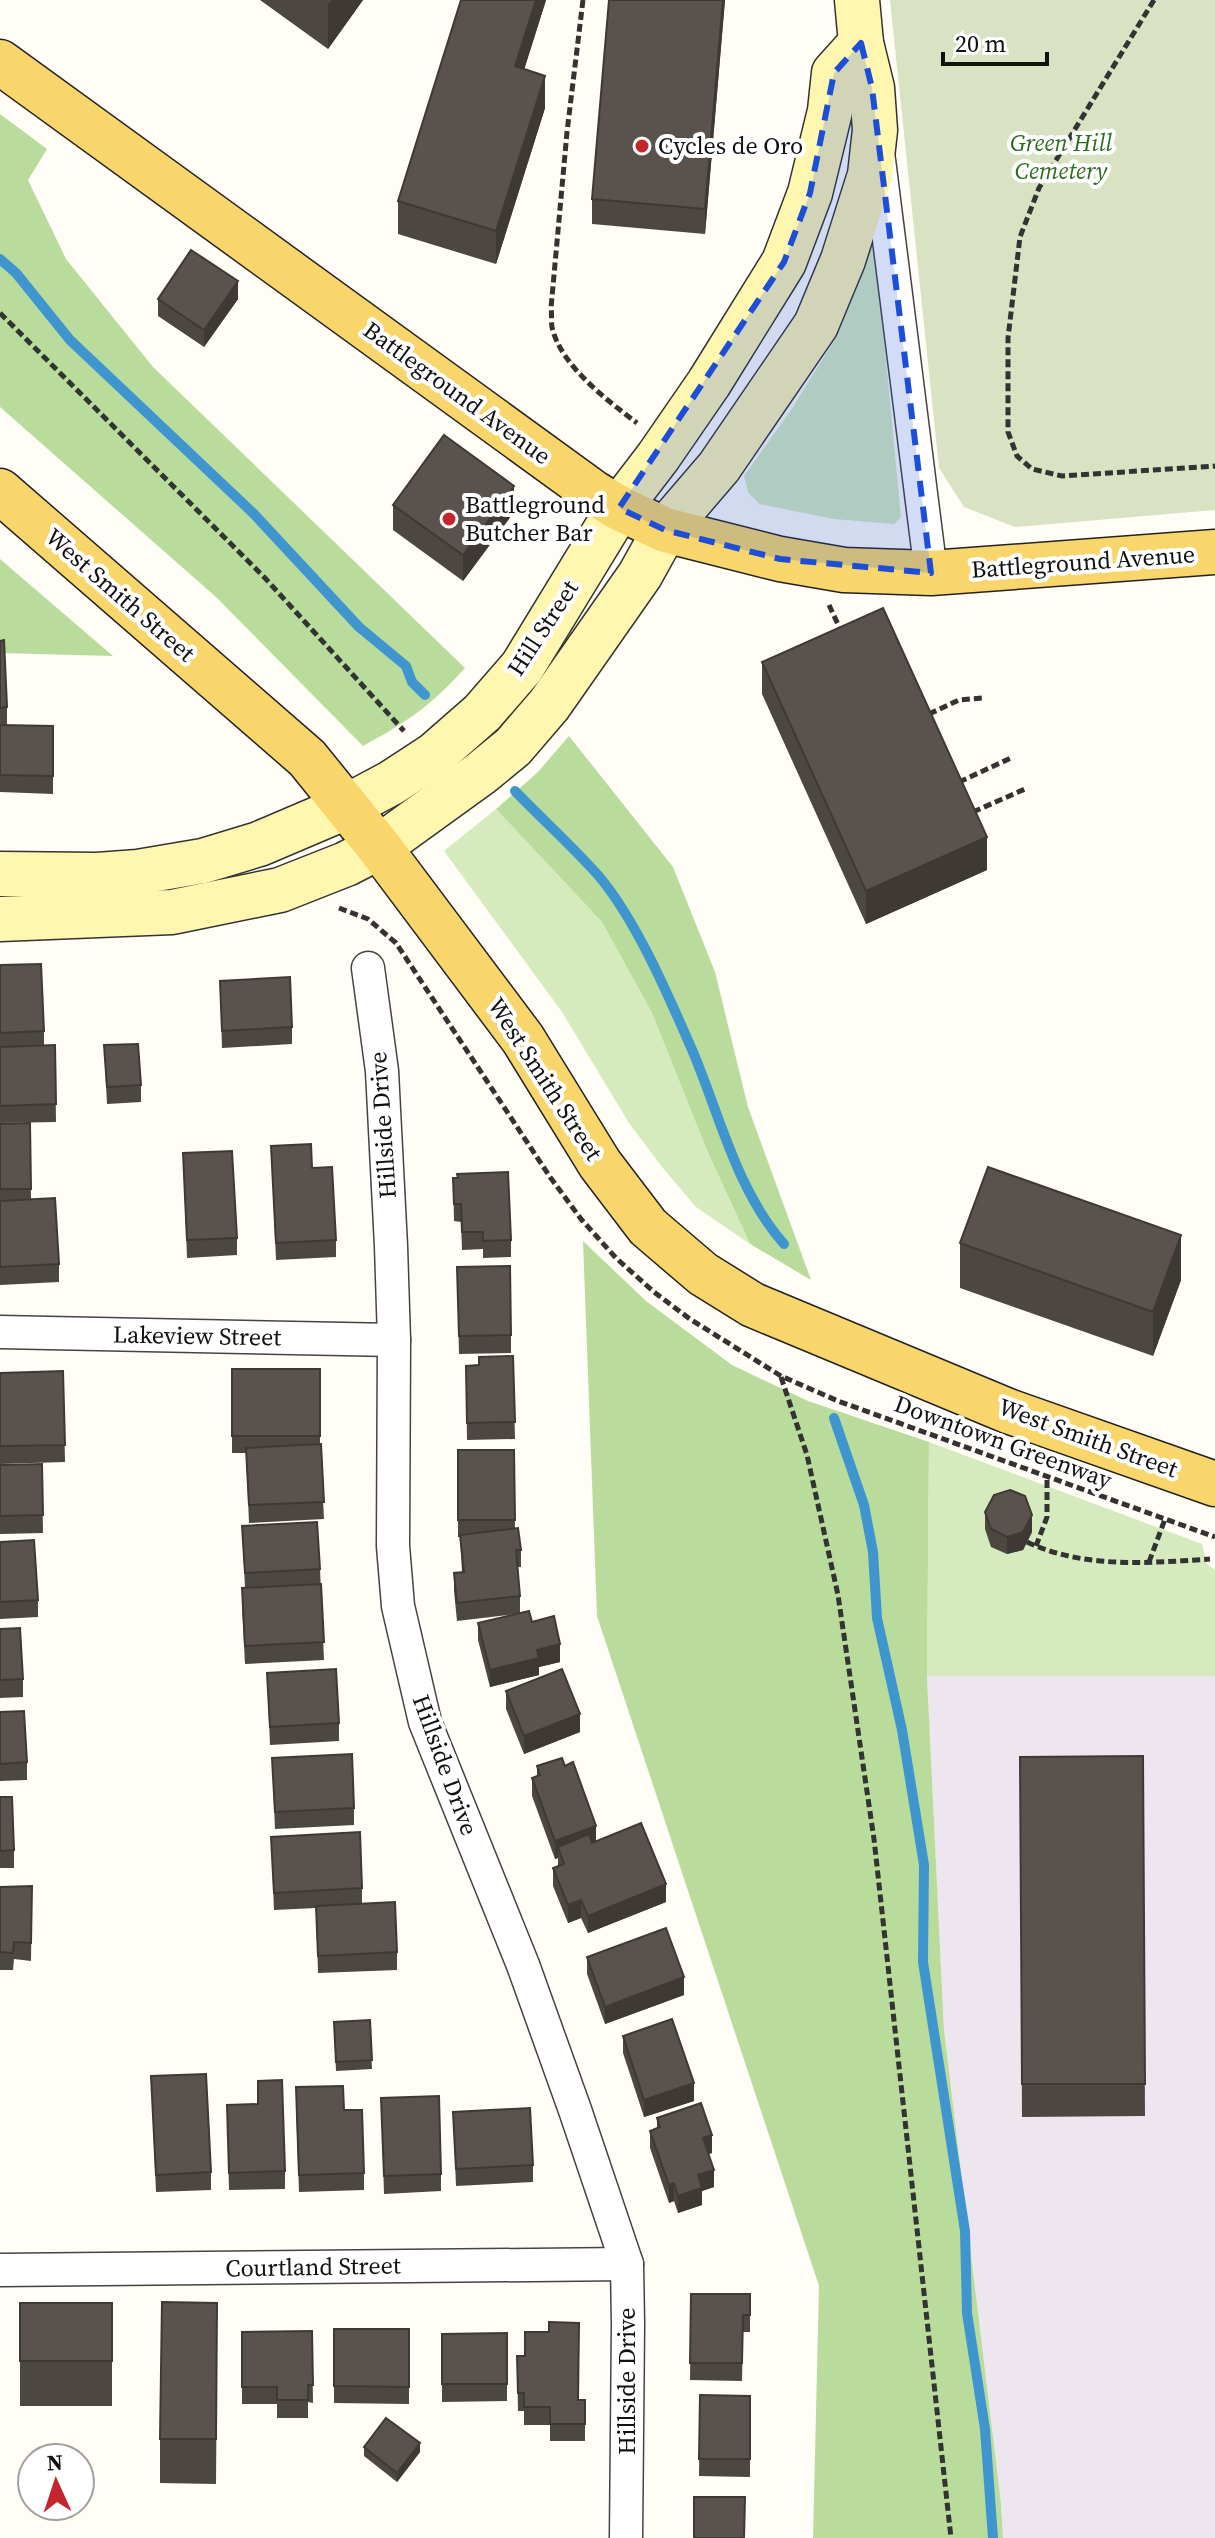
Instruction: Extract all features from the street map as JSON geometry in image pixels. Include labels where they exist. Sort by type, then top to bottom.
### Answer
[{"type":"main road","name":"Battleground Avenue","points":[[0,62],[582,484],[619,508],[665,530],[780,559],[844,570],[931,573],[1215,552]]},
{"type":"main road","name":"West Smith Street","points":[[0,491],[307,758],[379,847],[523,1039],[600,1164],[648,1227],[703,1274],[753,1305],[1008,1411],[1215,1484]]},
{"type":"street","name":"Hill Street","points":[[857,0],[861,43],[872,88],[931,573]]},
{"type":"street","name":"Hill Street","points":[[0,874],[97,875],[138,872],[203,861],[259,844],[346,807],[391,783],[434,755],[482,713],[522,667],[619,508],[709,383],[784,262],[810,193],[830,111],[834,73],[861,43]]},
{"type":"street","name":"Hill Street","points":[[0,919],[172,912],[280,890],[346,864],[379,847],[513,747],[549,705],[640,575],[665,530],[719,467],[816,325],[843,260],[870,175],[875,130]]},
{"type":"street","name":"Hillside Drive","points":[[368,968],[382,1071],[394,1340],[393,1546],[398,1606],[425,1722],[523,1965],[627,2264],[626,2538]]},
{"type":"street","name":"Lakeview Street","points":[[0,1332],[394,1340]]},
{"type":"street","name":"Courtland Street","points":[[0,2270],[627,2264]]},
{"type":"path","points":[[583,0],[566,147],[551,308],[552,328],[577,371],[602,397],[638,424],[631,434]]},
{"type":"path","points":[[1154,0],[1039,188],[1020,237],[1008,338],[1008,432],[1017,456],[1032,469],[1062,476],[1215,466]]},
{"type":"path","points":[[0,313],[265,578],[407,734]]},
{"type":"path","points":[[829,604],[847,645]]},
{"type":"path","points":[[929,714],[959,700],[983,698]]},
{"type":"path","points":[[959,782],[1011,758]]},
{"type":"path","points":[[973,812],[1025,789]]},
{"type":"path","name":"Downtown Greenway","points":[[951,2538],[874,1839],[838,1595],[807,1455],[781,1376],[838,1401],[1215,1537]]},
{"type":"path","points":[[1036,1546],[1047,1517],[1047,1477]]},
{"type":"path","points":[[1149,1562],[1165,1519]]},
{"type":"path","points":[[1027,1542],[1064,1557],[1104,1562],[1210,1559]]},
{"type":"highlighted area","points":[[861,43],[872,88],[931,573],[780,559],[665,530],[619,508],[784,262],[810,193],[834,73]]},
{"type":"shaded area","points":[[927,1676],[1215,1676],[1215,2538],[1003,2538],[944,2030]]},
{"type":"green space","name":"Green Hill Cemetery","points":[[890,0],[1215,0],[1215,510],[1015,527],[964,507],[939,468]]},
{"type":"green space","points":[[0,114],[47,149],[28,180],[66,259],[153,367],[465,668],[441,693],[406,721],[363,746],[216,597],[0,407]]},
{"type":"green space","points":[[874,234],[901,517],[894,524],[834,519],[759,504],[748,492],[744,476],[791,410],[835,339]]},
{"type":"green space","points":[[0,559],[113,656],[0,653]]},
{"type":"green space","points":[[569,736],[673,867],[715,972],[748,1107],[811,1280],[750,1244],[706,1148],[652,1013],[602,922],[496,809],[538,772]]},
{"type":"green space","points":[[496,809],[602,922],[652,1013],[706,1148],[750,1244],[696,1207],[662,1167],[629,1123],[562,1012],[444,851]]},
{"type":"green space","points":[[583,1241],[646,1301],[732,1365],[808,1401],[929,1442],[927,1676],[944,2030],[1003,2538],[813,2538],[819,2286],[597,1616]]},
{"type":"green space","points":[[929,1442],[1202,1544],[1207,1564],[1215,1570],[1215,1676],[927,1676]]},
{"type":"building","points":[[461,0],[536,0],[515,66],[545,76],[496,231],[398,201]]},
{"type":"building","points":[[609,0],[723,0],[705,209],[592,199]]},
{"type":"building","points":[[191,250],[238,281],[204,330],[158,299]]},
{"type":"building","points":[[444,435],[514,486],[463,555],[393,505]]},
{"type":"building","points":[[883,608],[987,837],[866,891],[762,662]]},
{"type":"building","points":[[4,640],[7,707],[0,708],[0,641]]},
{"type":"building","points":[[0,725],[53,726],[53,776],[0,775]]},
{"type":"building","points":[[41,964],[44,1031],[0,1033],[0,965]]},
{"type":"building","points":[[290,977],[292,1027],[222,1031],[220,981]]},
{"type":"building","points":[[138,1044],[141,1085],[107,1087],[104,1045]]},
{"type":"building","points":[[55,1045],[56,1104],[0,1106],[0,1047]]},
{"type":"building","points":[[30,1123],[31,1189],[0,1189],[0,1124]]},
{"type":"building","points":[[311,1144],[312,1168],[332,1167],[336,1240],[276,1243],[271,1146]]},
{"type":"building","points":[[232,1151],[237,1238],[187,1240],[183,1153]]},
{"type":"building","points":[[988,1167],[1181,1235],[1153,1312],[960,1243]]},
{"type":"building","points":[[508,1172],[511,1240],[483,1241],[483,1232],[462,1232],[461,1204],[454,1204],[453,1178],[458,1178],[457,1174]]},
{"type":"building","points":[[55,1198],[59,1264],[0,1267],[0,1201]]},
{"type":"building","points":[[510,1266],[511,1335],[459,1336],[457,1267]]},
{"type":"building","points":[[513,1356],[515,1422],[467,1423],[466,1366],[479,1365],[479,1357]]},
{"type":"building","points":[[232,1369],[320,1369],[320,1436],[232,1436]]},
{"type":"building","points":[[63,1371],[65,1445],[0,1446],[0,1373]]},
{"type":"building","points":[[321,1444],[324,1502],[249,1505],[246,1448]]},
{"type":"building","points":[[458,1450],[514,1450],[515,1520],[458,1520]]},
{"type":"building","points":[[42,1464],[43,1515],[0,1516],[0,1465]]},
{"type":"building","points":[[1010,1490],[1025,1496],[1032,1515],[1023,1532],[1007,1537],[991,1529],[985,1512],[994,1495]]},
{"type":"building","points":[[317,1522],[320,1569],[245,1573],[242,1526]]},
{"type":"building","points":[[518,1528],[521,1550],[516,1550],[520,1596],[457,1603],[454,1573],[464,1572],[460,1535]]},
{"type":"building","points":[[34,1540],[38,1600],[0,1602],[0,1542]]},
{"type":"building","points":[[321,1584],[324,1642],[245,1646],[242,1588]]},
{"type":"building","points":[[529,1611],[532,1622],[554,1616],[560,1644],[537,1650],[539,1658],[490,1670],[478,1623]]},
{"type":"building","points":[[20,1628],[23,1679],[0,1680],[0,1629]]},
{"type":"building","points":[[336,1669],[339,1723],[270,1727],[267,1673]]},
{"type":"building","points":[[562,1669],[580,1714],[524,1736],[506,1691]]},
{"type":"building","points":[[24,1711],[27,1762],[0,1764],[0,1712]]},
{"type":"building","points":[[352,1754],[354,1808],[275,1812],[272,1758]]},
{"type":"building","points":[[1143,1756],[1145,2084],[1022,2084],[1020,1757]]},
{"type":"building","points":[[562,1758],[565,1766],[573,1762],[596,1826],[555,1841],[532,1778],[540,1775],[537,1766]]},
{"type":"building","points":[[0,1797],[12,1797],[14,1850],[0,1851]]},
{"type":"building","points":[[641,1823],[666,1884],[588,1916],[581,1900],[568,1905],[553,1868],[564,1864],[558,1847],[589,1834],[592,1843]]},
{"type":"building","points":[[360,1832],[362,1888],[274,1893],[271,1837]]},
{"type":"building","points":[[32,1886],[31,1943],[14,1942],[13,1953],[0,1952],[0,1887]]},
{"type":"building","points":[[395,1902],[397,1952],[318,1956],[316,1906]]},
{"type":"building","points":[[666,1928],[684,1977],[605,2007],[587,1957]]},
{"type":"building","points":[[672,2019],[694,2083],[644,2100],[623,2036]]},
{"type":"building","points":[[370,2020],[372,2060],[336,2062],[334,2022]]},
{"type":"building","points":[[206,2074],[211,2172],[156,2175],[151,2076]]},
{"type":"building","points":[[282,2080],[285,2171],[229,2173],[227,2105],[258,2104],[258,2081]]},
{"type":"building","points":[[343,2086],[344,2110],[362,2110],[364,2173],[299,2175],[296,2087]]},
{"type":"building","points":[[439,2096],[441,2174],[384,2176],[381,2098]]},
{"type":"building","points":[[701,2103],[712,2135],[703,2138],[714,2170],[698,2175],[702,2188],[678,2196],[674,2183],[669,2185],[650,2131],[660,2127],[657,2118]]},
{"type":"building","points":[[530,2108],[533,2165],[456,2169],[453,2112]]},
{"type":"building","points":[[691,2294],[750,2294],[750,2315],[743,2315],[742,2363],[690,2363]]},
{"type":"building","points":[[162,2302],[217,2303],[216,2439],[160,2439]]},
{"type":"building","points":[[20,2303],[112,2303],[112,2361],[20,2361]]},
{"type":"building","points":[[549,2322],[579,2323],[578,2400],[585,2400],[585,2424],[550,2424],[550,2407],[524,2407],[524,2393],[518,2393],[517,2356],[525,2356],[525,2332],[549,2332]]},
{"type":"building","points":[[334,2329],[409,2329],[409,2387],[334,2386]]},
{"type":"building","points":[[312,2331],[313,2385],[308,2385],[308,2400],[277,2400],[277,2387],[242,2387],[242,2332]]},
{"type":"building","points":[[507,2333],[507,2384],[442,2384],[442,2334]]},
{"type":"building","points":[[700,2395],[750,2396],[750,2459],[699,2459]]},
{"type":"building","points":[[386,2418],[420,2443],[397,2473],[364,2447]]},
{"type":"building","points":[[694,2497],[745,2497],[744,2538],[694,2538]]},
{"type":"waterway","points":[[0,259],[16,273],[70,340],[253,513],[359,627],[406,666],[412,682],[425,695]]},
{"type":"waterway","points":[[515,791],[597,874],[625,913],[651,959],[684,1030],[742,1177],[754,1201],[784,1244]]},
{"type":"waterway","points":[[834,1418],[864,1505],[873,1552],[877,1618],[902,1730],[924,1865],[923,1962],[965,2231],[967,2313],[985,2429],[993,2538]]},
{"type":"place","name":"Cycles de Oro","points":[[642,146]]},
{"type":"place","name":"Battleground Butcher Bar","points":[[449,519]]}]
